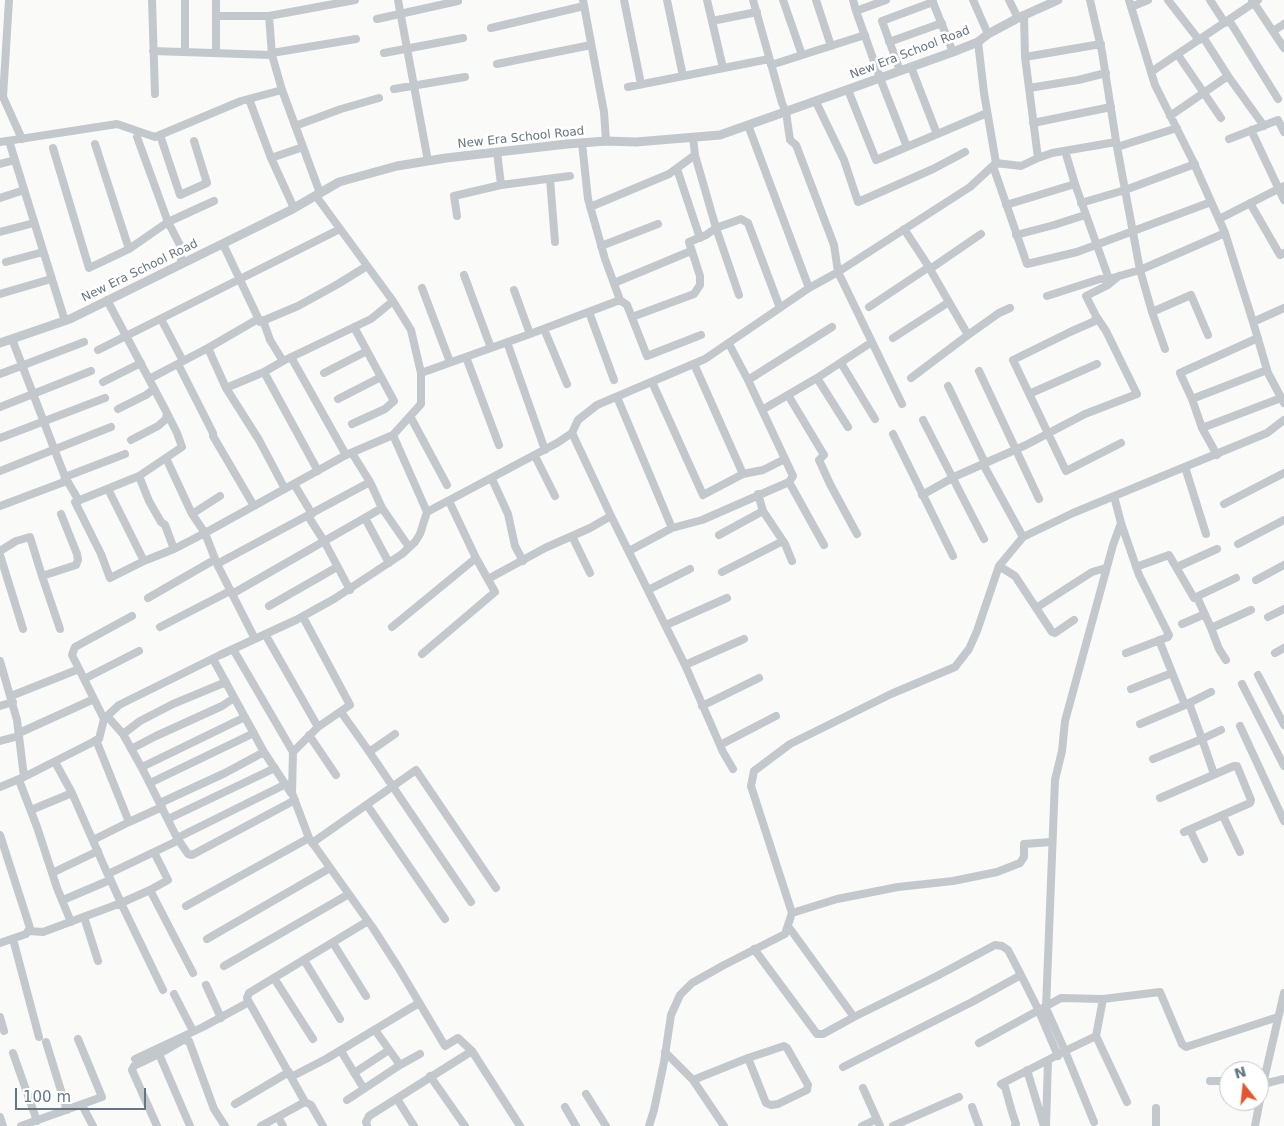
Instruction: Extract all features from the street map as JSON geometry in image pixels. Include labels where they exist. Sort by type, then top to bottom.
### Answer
[{"type":"street","points":[[9,0],[3,92],[4,103],[22,139]]},
{"type":"street","points":[[152,0],[154,94]]},
{"type":"street","points":[[185,0],[185,52]]},
{"type":"street","points":[[216,0],[216,53]]},
{"type":"street","points":[[216,16],[269,16],[355,0]]},
{"type":"street","points":[[398,0],[428,161]]},
{"type":"street","points":[[624,0],[641,84]]},
{"type":"street","points":[[667,0],[683,76]]},
{"type":"street","points":[[707,0],[723,68]]},
{"type":"street","points":[[753,0],[786,112],[790,140],[796,145],[834,245],[838,272],[902,404]]},
{"type":"street","points":[[783,0],[802,56]]},
{"type":"street","points":[[816,0],[831,46]]},
{"type":"street","points":[[853,0],[880,78],[907,147]]},
{"type":"street","points":[[856,11],[886,0]]},
{"type":"street","points":[[973,0],[988,34]]},
{"type":"street","points":[[1009,0],[1021,17],[1038,158]]},
{"type":"street","name":"New Era School Road","points":[[0,343],[65,321],[294,208],[339,182],[397,166],[497,152],[582,143],[636,142],[720,135],[954,52],[978,42],[988,34],[1046,3],[1058,0]]},
{"type":"street","points":[[1090,0],[1101,44],[1116,144],[1140,270],[1152,312],[1166,349]]},
{"type":"street","points":[[1148,0],[1130,4],[1155,85],[1195,164],[1225,233],[1254,322],[1267,370],[1283,401],[1202,428]]},
{"type":"street","points":[[1168,0],[1201,39],[1264,126]]},
{"type":"street","points":[[1210,0],[1227,21],[1278,99]]},
{"type":"street","points":[[900,71],[882,21],[932,1],[954,52]]},
{"type":"street","points":[[1151,72],[1255,1],[1284,48]]},
{"type":"street","points":[[377,19],[458,2]]},
{"type":"street","points":[[491,28],[583,3],[604,112],[606,142]]},
{"type":"street","points":[[712,21],[756,12]]},
{"type":"street","points":[[107,300],[167,413],[182,447],[139,476],[74,502],[101,554],[110,578],[205,533],[349,454],[393,435],[421,404],[421,373],[411,330],[393,301],[340,229],[318,194],[282,90],[272,54],[269,16]]},
{"type":"street","points":[[889,42],[942,23]]},
{"type":"street","points":[[1273,31],[1284,24]]},
{"type":"street","points":[[628,87],[723,68],[802,56],[865,35]]},
{"type":"street","points":[[153,51],[272,54],[356,38]]},
{"type":"street","points":[[384,54],[464,38]]},
{"type":"street","points":[[978,42],[994,165],[1006,206],[1027,264],[1096,245],[1211,202]]},
{"type":"street","points":[[1025,57],[1101,44]]},
{"type":"street","points":[[497,64],[591,45]]},
{"type":"street","points":[[1178,54],[1221,118]]},
{"type":"street","points":[[911,67],[937,134]]},
{"type":"street","points":[[1029,88],[1078,80],[1106,73]]},
{"type":"street","points":[[1170,116],[1228,76]]},
{"type":"street","points":[[394,89],[465,77]]},
{"type":"street","points":[[0,142],[118,124],[155,137],[249,99],[282,90]]},
{"type":"street","points":[[848,90],[876,160],[987,113]]},
{"type":"street","points":[[295,126],[341,109],[379,98]]},
{"type":"street","points":[[249,99],[294,208]]},
{"type":"street","points":[[816,102],[844,160],[858,202],[933,169],[965,152]]},
{"type":"street","points":[[1034,123],[1111,107]]},
{"type":"street","points":[[1229,139],[1278,120],[1284,132]]},
{"type":"street","points":[[748,125],[809,288]]},
{"type":"street","points":[[427,512],[545,450],[572,433],[578,420],[597,405],[705,360],[809,288],[838,272],[970,187],[994,165],[1021,166],[1038,158],[1065,151],[1116,144],[1177,128]]},
{"type":"street","points":[[1251,130],[1281,188],[1284,200]]},
{"type":"street","points":[[160,135],[180,195],[207,183],[194,141]]},
{"type":"street","points":[[693,137],[695,155],[716,228],[739,295]]},
{"type":"street","points":[[137,138],[168,222],[181,248],[181,264]]},
{"type":"street","points":[[9,142],[65,321]]},
{"type":"street","points":[[582,143],[590,207],[601,246],[620,300],[627,305],[646,356],[701,335]]},
{"type":"street","points":[[95,144],[129,249]]},
{"type":"street","points":[[272,158],[303,147]]},
{"type":"street","points":[[53,148],[89,268],[129,249],[168,222],[214,201]]},
{"type":"street","points":[[1065,151],[1081,203],[1109,278]]},
{"type":"street","points":[[497,152],[501,185]]},
{"type":"street","points":[[590,207],[669,174],[695,155]]},
{"type":"street","points":[[0,164],[15,160]]},
{"type":"street","points":[[1081,203],[1125,190],[1195,164]]},
{"type":"street","points":[[677,169],[700,238]]},
{"type":"street","points":[[457,216],[454,196],[501,185],[570,176]]},
{"type":"street","points":[[550,178],[555,242]]},
{"type":"street","points":[[1006,206],[1075,184]]},
{"type":"street","points":[[1219,220],[1281,188]]},
{"type":"street","points":[[0,198],[24,190]]},
{"type":"street","points":[[1250,203],[1282,254],[1284,264]]},
{"type":"street","points":[[1016,235],[1085,214]]},
{"type":"street","points":[[632,317],[694,294],[700,285],[700,276],[689,242],[700,238],[716,228],[741,219],[746,221],[780,308]]},
{"type":"street","points":[[0,232],[34,223]]},
{"type":"street","points":[[601,246],[658,224]]},
{"type":"street","points":[[98,350],[340,229]]},
{"type":"street","points":[[904,229],[968,335]]},
{"type":"street","points":[[1047,296],[1100,279],[1140,270],[1225,233]]},
{"type":"street","points":[[869,306],[981,234]]},
{"type":"street","points":[[223,244],[270,340],[283,361]]},
{"type":"street","points":[[614,283],[691,251]]},
{"type":"street","points":[[6,262],[43,252]]},
{"type":"street","points":[[149,379],[261,320],[298,306],[367,266]]},
{"type":"street","points":[[464,276],[491,348]]},
{"type":"street","points":[[922,494],[1085,414],[1137,394],[1106,331],[1086,296],[1119,276]]},
{"type":"street","points":[[0,294],[51,279]]},
{"type":"street","points":[[422,288],[450,362]]},
{"type":"street","points":[[514,290],[530,334]]},
{"type":"street","points":[[1152,312],[1191,295],[1208,335]]},
{"type":"street","points":[[421,373],[620,300]]},
{"type":"street","points":[[226,388],[264,372],[291,357],[371,320],[393,301]]},
{"type":"street","points":[[893,338],[949,302]]},
{"type":"street","points":[[911,378],[968,335],[1010,308]]},
{"type":"street","points":[[1254,322],[1284,308]]},
{"type":"street","points":[[589,312],[614,380]]},
{"type":"street","points":[[1096,316],[1095,321],[1013,360],[1066,471],[1121,444]]},
{"type":"street","points":[[161,319],[214,433],[213,436],[254,506]]},
{"type":"street","points":[[352,424],[386,409],[394,401],[354,327]]},
{"type":"street","points":[[748,380],[832,327]]},
{"type":"street","points":[[544,329],[567,384]]},
{"type":"street","points":[[1217,455],[1202,428],[1180,373],[1258,338]]},
{"type":"street","points":[[12,339],[65,477],[78,500]]},
{"type":"street","points":[[0,374],[84,342]]},
{"type":"street","points":[[507,342],[545,450]]},
{"type":"street","points":[[762,410],[817,378],[872,342]]},
{"type":"street","points":[[629,551],[672,528],[702,520],[789,482],[793,476],[729,344]]},
{"type":"street","points":[[208,348],[226,388],[259,440],[285,489]]},
{"type":"street","points":[[324,374],[367,351]]},
{"type":"street","points":[[291,357],[349,454],[370,482],[382,508],[409,547]]},
{"type":"street","points":[[466,357],[499,446]]},
{"type":"street","points":[[103,382],[141,363]]},
{"type":"street","points":[[841,363],[875,419]]},
{"type":"street","points":[[694,364],[743,474]]},
{"type":"street","points":[[1029,394],[1097,364]]},
{"type":"street","points":[[1192,400],[1267,370]]},
{"type":"street","points":[[0,407],[90,371]]},
{"type":"street","points":[[979,371],[1039,499]]},
{"type":"street","points":[[264,372],[318,471]]},
{"type":"street","points":[[338,399],[381,377]]},
{"type":"street","points":[[817,378],[848,427]]},
{"type":"street","points":[[652,382],[703,495],[743,474],[763,470],[785,459]]},
{"type":"street","points":[[948,386],[984,463],[1023,538]]},
{"type":"street","points":[[118,409],[154,389]]},
{"type":"street","points":[[788,395],[824,455],[819,460],[856,534]]},
{"type":"street","points":[[616,397],[672,528]]},
{"type":"street","points":[[0,438],[105,398]]},
{"type":"street","points":[[130,440],[158,426],[166,419],[167,413]]},
{"type":"street","points":[[410,416],[447,485]]},
{"type":"street","points":[[924,420],[984,539]]},
{"type":"street","points":[[649,1126],[654,1110],[671,1014],[680,995],[692,983],[785,934],[792,914],[751,786],[754,772],[790,744],[891,694],[955,667],[969,649],[978,629],[998,566],[1023,538],[1073,513],[1267,434],[1284,420]]},
{"type":"street","points":[[0,471],[111,427]]},
{"type":"street","points":[[572,433],[685,665],[702,706],[733,769]]},
{"type":"street","points":[[893,434],[953,556]]},
{"type":"street","points":[[0,787],[99,739],[106,717],[119,705],[303,617],[350,590],[389,564],[409,547],[420,534],[427,512],[393,435]]},
{"type":"street","points":[[0,506],[64,482],[65,477],[125,454]]},
{"type":"street","points":[[535,456],[555,496]]},
{"type":"street","points":[[166,458],[192,514],[205,533],[216,562],[255,639]]},
{"type":"street","points":[[1185,467],[1206,534]]},
{"type":"street","points":[[1224,504],[1284,473]]},
{"type":"street","points":[[139,476],[157,515],[165,525],[174,548]]},
{"type":"street","points":[[492,479],[508,514],[515,546],[522,561]]},
{"type":"street","points":[[148,598],[370,482]]},
{"type":"street","points":[[789,482],[824,545]]},
{"type":"street","points":[[294,484],[350,590]]},
{"type":"street","points":[[108,490],[144,561]]},
{"type":"street","points":[[758,494],[763,511],[783,542],[792,561]]},
{"type":"street","points":[[192,514],[220,496]]},
{"type":"street","points":[[1114,496],[1136,567],[1170,635],[1126,653]]},
{"type":"street","points":[[422,654],[496,592],[476,558],[449,501]]},
{"type":"street","points":[[160,627],[231,592],[382,508]]},
{"type":"street","points":[[719,535],[763,511]]},
{"type":"street","points":[[42,576],[76,565],[78,560],[61,514]]},
{"type":"street","points":[[488,580],[611,516]]},
{"type":"street","points":[[365,518],[389,564]]},
{"type":"street","points":[[1238,544],[1284,520]]},
{"type":"street","points":[[1042,1009],[1055,780],[1062,751],[1065,720],[1106,568],[1121,523]]},
{"type":"street","points":[[572,536],[590,574]]},
{"type":"street","points":[[0,551],[16,541],[30,537],[60,629]]},
{"type":"street","points":[[722,572],[783,542]]},
{"type":"street","points":[[1176,567],[1217,550]]},
{"type":"street","points":[[1136,567],[1168,555],[1170,556],[1194,598],[1196,597],[1226,660]]},
{"type":"street","points":[[0,556],[23,629]]},
{"type":"street","points":[[392,626],[476,558]]},
{"type":"street","points":[[998,566],[1015,576],[1053,633],[1074,620]]},
{"type":"street","points":[[1256,580],[1284,566]]},
{"type":"street","points":[[269,606],[338,567]]},
{"type":"street","points":[[1036,608],[1092,572],[1106,568]]},
{"type":"street","points":[[648,590],[690,569]]},
{"type":"street","points":[[1196,597],[1236,578]]},
{"type":"street","points":[[666,626],[727,598]]},
{"type":"street","points":[[1268,617],[1284,608]]},
{"type":"street","points":[[1211,628],[1252,610]]},
{"type":"street","points":[[1182,624],[1205,614]]},
{"type":"street","points":[[132,616],[74,648],[72,654],[94,699],[106,717],[123,734],[142,767],[168,819],[176,840],[188,854],[192,855],[294,797]]},
{"type":"street","points":[[293,752],[318,727],[350,705],[303,617]]},
{"type":"street","points":[[265,634],[318,727]]},
{"type":"street","points":[[685,665],[744,639]]},
{"type":"street","points":[[1159,640],[1202,739],[1214,774]]},
{"type":"street","points":[[1275,653],[1284,648]]},
{"type":"street","points":[[234,649],[293,752],[294,797]]},
{"type":"street","points":[[84,679],[139,651]]},
{"type":"street","points":[[213,659],[264,752],[294,797],[310,841],[368,921],[445,1046],[458,1038],[472,1052],[520,1126]]},
{"type":"street","points":[[0,664],[12,700],[19,734],[22,778],[52,872],[71,922]]},
{"type":"street","points":[[0,706],[79,669]]},
{"type":"street","points":[[1131,689],[1172,673]]},
{"type":"street","points":[[1258,675],[1284,725]]},
{"type":"street","points":[[702,706],[759,678]]},
{"type":"street","points":[[123,734],[140,721],[173,704],[226,682]]},
{"type":"street","points":[[1242,684],[1284,766]]},
{"type":"street","points":[[1140,724],[1211,692]]},
{"type":"street","points":[[131,749],[222,706],[234,698]]},
{"type":"street","points":[[0,741],[94,699]]},
{"type":"street","points":[[342,712],[471,902]]},
{"type":"street","points":[[720,745],[776,716]]},
{"type":"street","points":[[142,767],[245,717]]},
{"type":"street","points":[[1240,726],[1284,821]]},
{"type":"street","points":[[1153,758],[1221,730]]},
{"type":"street","points":[[150,783],[254,733]]},
{"type":"street","points":[[368,750],[372,750],[395,734]]},
{"type":"street","points":[[309,735],[336,775]]},
{"type":"street","points":[[96,740],[129,822]]},
{"type":"street","points":[[93,840],[264,752]]},
{"type":"street","points":[[55,762],[72,793],[109,878],[163,990]]},
{"type":"street","points":[[1160,798],[1237,766],[1251,800],[1250,803],[1187,831],[1204,859]]},
{"type":"street","points":[[168,819],[275,768]]},
{"type":"street","points":[[186,906],[310,841],[367,805],[415,770],[418,771],[496,888]]},
{"type":"street","points":[[63,900],[109,878],[176,840],[286,784]]},
{"type":"street","points":[[31,810],[72,793]]},
{"type":"street","points":[[367,805],[445,919]]},
{"type":"street","points":[[1223,816],[1240,852]]},
{"type":"street","points":[[0,835],[29,931]]},
{"type":"street","points":[[792,914],[837,899],[898,887],[997,872],[1020,863],[1024,857],[1024,844],[1051,842]]},
{"type":"street","points":[[52,872],[98,851]]},
{"type":"street","points":[[0,943],[29,931],[43,932],[71,922],[121,903],[168,880],[154,852]]},
{"type":"street","points":[[207,939],[330,868]]},
{"type":"street","points":[[150,890],[194,972]]},
{"type":"street","points":[[224,966],[349,894]]},
{"type":"street","points":[[84,917],[98,961]]},
{"type":"street","points":[[323,1126],[311,1105],[305,1102],[247,998],[249,993],[368,921]]},
{"type":"street","points":[[788,926],[854,1017]]},
{"type":"street","points":[[12,939],[39,1038]]},
{"type":"street","points":[[333,943],[366,996]]},
{"type":"street","points":[[754,949],[818,1034],[823,1034],[995,945],[1002,946],[1008,950],[1042,1009],[1094,1122]]},
{"type":"street","points":[[304,960],[340,1019]]},
{"type":"street","points":[[843,1066],[972,1002],[1021,975]]},
{"type":"street","points":[[274,978],[313,1039]]},
{"type":"street","points":[[206,985],[221,1018]]},
{"type":"street","points":[[979,1043],[1061,998],[1103,999],[1160,992],[1182,1044],[1186,1047],[1278,1017]]},
{"type":"street","points":[[1267,1061],[1284,993]]},
{"type":"street","points":[[174,994],[192,1031]]},
{"type":"street","points":[[1103,999],[1096,1036],[1127,1102]]},
{"type":"street","points":[[135,1058],[221,1018],[249,1002]]},
{"type":"street","points":[[235,1104],[341,1051],[420,1003]]},
{"type":"street","points":[[0,1016],[4,1031]]},
{"type":"street","points":[[375,1030],[400,1065]]},
{"type":"street","points":[[1015,1126],[1016,1124],[1004,1087],[1001,1084],[1096,1036]]},
{"type":"street","points":[[21,1126],[102,1097],[78,1039]]},
{"type":"street","points":[[156,1126],[132,1070],[134,1066],[183,1040],[188,1041],[214,1110],[225,1126]]},
{"type":"street","points":[[46,1042],[67,1110]]},
{"type":"street","points":[[693,1080],[748,1058],[784,1046],[787,1048],[808,1085],[807,1090],[778,1104],[771,1105],[766,1103],[748,1058]]},
{"type":"street","points":[[354,1073],[389,1050]]},
{"type":"street","points":[[341,1051],[364,1088]]},
{"type":"street","points":[[367,1126],[366,1122],[369,1116],[430,1076],[472,1052]]},
{"type":"street","points":[[665,1052],[693,1080],[724,1126]]},
{"type":"street","points":[[13,1053],[38,1121]]},
{"type":"street","points":[[159,1054],[190,1126]]},
{"type":"street","points":[[347,1100],[420,1054]]},
{"type":"street","points":[[1045,1126],[1048,1060]]},
{"type":"street","points":[[1026,1070],[1045,1126]]},
{"type":"street","points":[[430,1076],[465,1126]]},
{"type":"street","points":[[1269,1082],[1284,1079]]},
{"type":"street","points":[[1210,1081],[1219,1081]]},
{"type":"street","points":[[862,1126],[879,1123],[863,1088]]},
{"type":"street","points":[[586,1094],[606,1126]]},
{"type":"street","points":[[893,1126],[959,1097]]},
{"type":"street","points":[[396,1099],[414,1126]]},
{"type":"street","points":[[261,1126],[305,1102]]},
{"type":"street","points":[[82,1105],[93,1126]]},
{"type":"street","points":[[565,1107],[576,1126]]},
{"type":"street","points":[[972,1107],[979,1126]]},
{"type":"street","points":[[1156,1108],[1156,1126]]},
{"type":"street","points":[[1255,1126],[1257,1111]]},
{"type":"street","points":[[0,1117],[3,1126]]},
{"type":"street","points":[[278,1117],[283,1126]]}]
